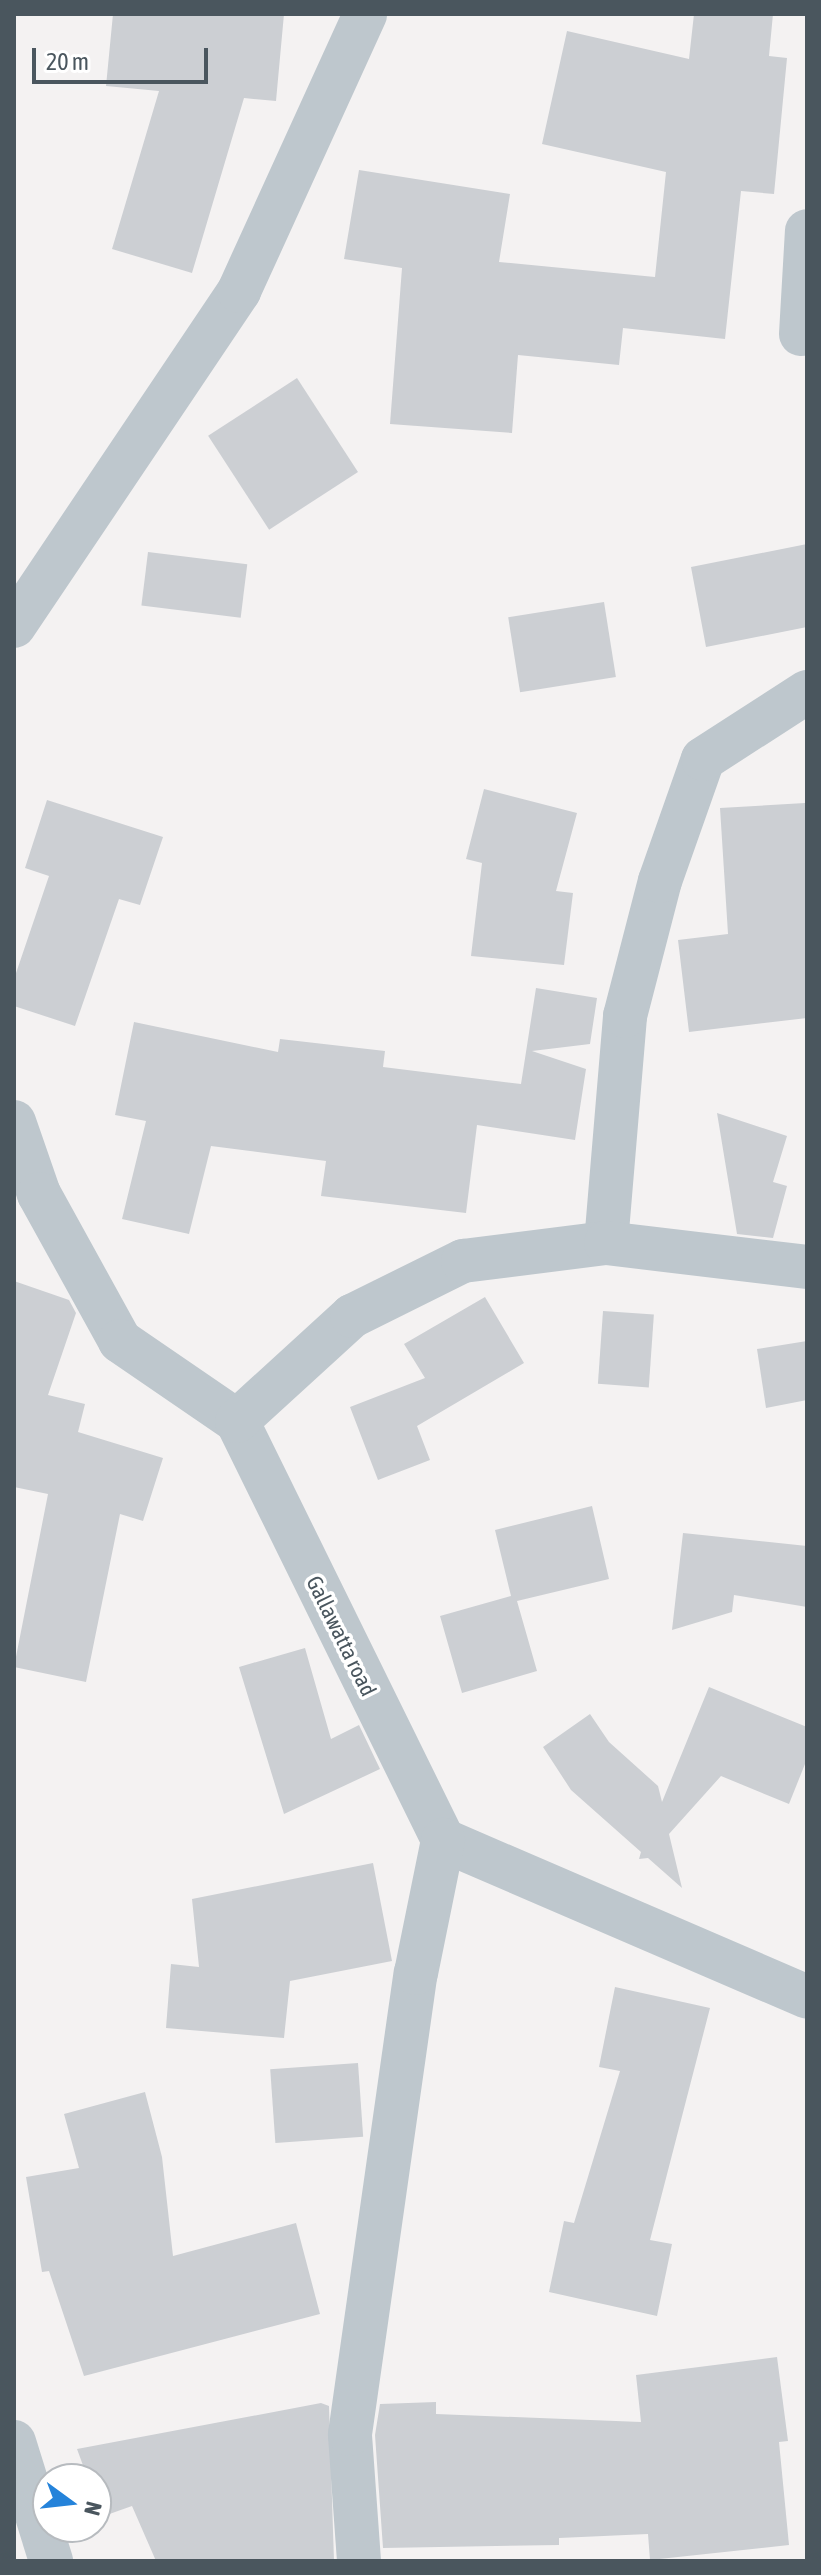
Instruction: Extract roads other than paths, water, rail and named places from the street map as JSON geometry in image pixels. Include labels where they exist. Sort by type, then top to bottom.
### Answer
[{"type":"street","points":[[14,626],[239,291],[365,14]]},
{"type":"street","points":[[801,334],[807,231]]},
{"type":"street","points":[[606,1243],[625,1016],[660,881],[703,759],[807,692]]},
{"type":"street","name":"Gallawatta road","points":[[14,1122],[39,1194],[120,1341],[237,1421],[443,1840]]},
{"type":"street","points":[[237,1421],[352,1316],[463,1261],[606,1243],[807,1267]]},
{"type":"street","points":[[359,2561],[350,2434],[416,1973],[443,1840],[807,1997]]},
{"type":"street","points":[[14,2442],[51,2561]]}]
